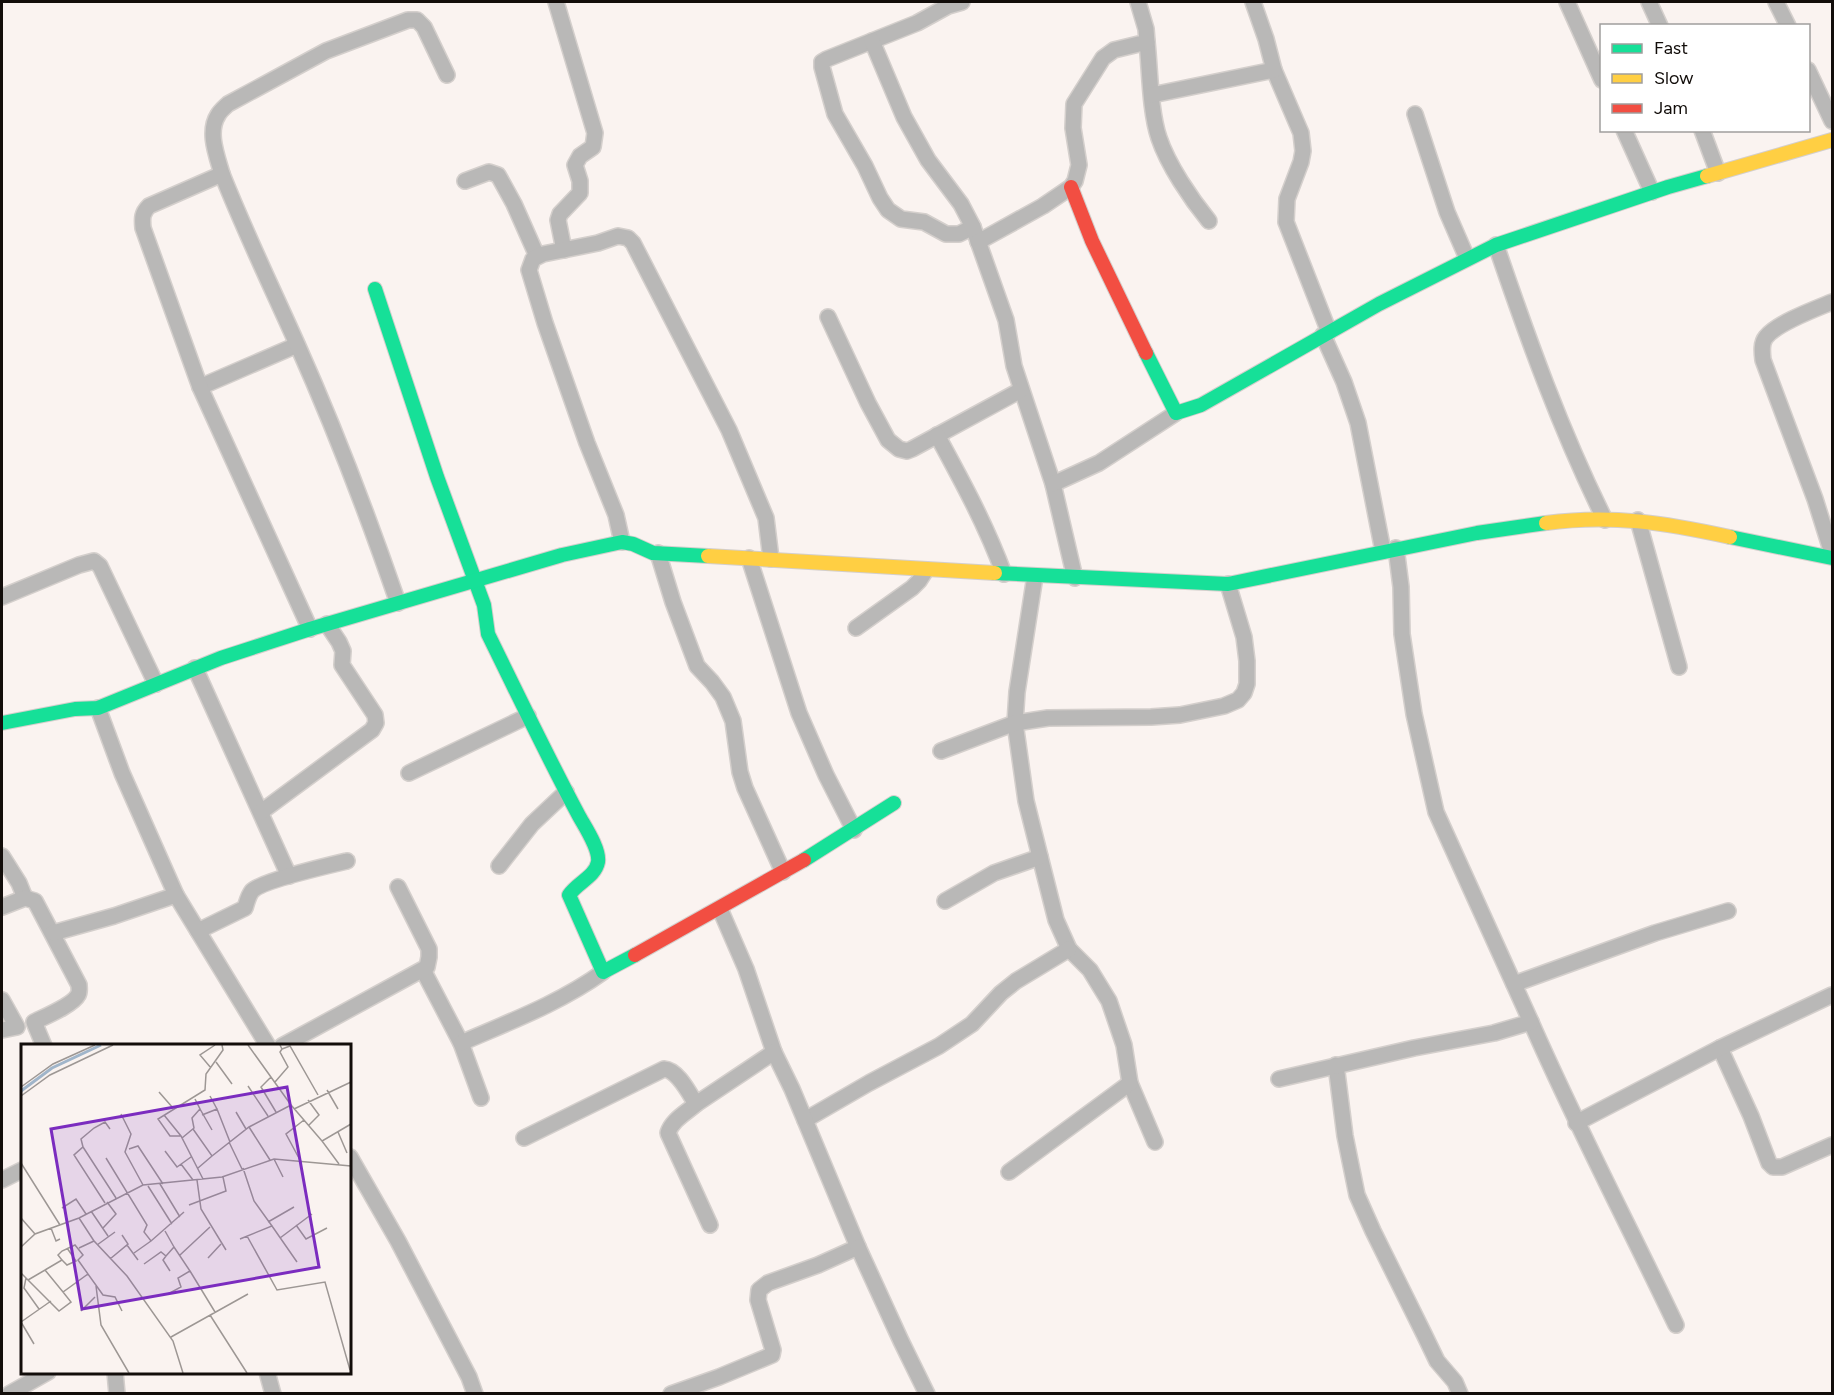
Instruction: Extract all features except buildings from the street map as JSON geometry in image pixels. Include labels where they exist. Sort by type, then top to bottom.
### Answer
[{"type":"street","points":[[556,2],[595,133],[593,147],[580,156],[575,165],[580,181],[580,193],[560,214],[558,220],[564,250]]},
{"type":"street","points":[[1138,2],[1146,29],[1152,95],[1159,138],[1193,202],[1209,221]]},
{"type":"street","points":[[1252,2],[1266,39],[1274,70],[1301,133],[1303,143],[1301,162],[1287,199],[1286,222],[1358,423],[1401,587],[1402,634],[1414,714],[1436,812],[1576,1123],[1676,1325]]},
{"type":"street","points":[[1567,2],[1600,76]]},
{"type":"street","points":[[1649,2],[1659,24]]},
{"type":"street","points":[[1776,2],[1787,24]]},
{"type":"street","points":[[952,3],[917,22],[822,62],[835,114],[865,166],[880,198],[894,215],[901,219],[924,222],[946,234],[976,234],[1043,206],[1071,187],[1075,181],[1078,165],[1073,128],[1074,104],[1103,58],[1114,50],[1147,42]]},
{"type":"street","points":[[398,603],[334,431],[250,243],[222,174],[213,141],[214,124],[218,115],[228,104],[326,51],[408,20],[417,20],[424,27],[447,75]]},
{"type":"street","points":[[872,41],[904,117],[928,160],[961,204],[976,234],[1005,320],[1014,366],[1053,484],[1075,578]]},
{"type":"street","points":[[1152,95],[1274,70]]},
{"type":"street","points":[[1810,72],[1833,121]]},
{"type":"street","points":[[1414,114],[1447,212],[1467,258]]},
{"type":"street","points":[[1625,132],[1652,192]]},
{"type":"street","points":[[1703,132],[1718,173]]},
{"type":"street","points":[[1053,484],[1099,463],[1176,413],[1201,405],[1326,334],[1467,258],[1496,245],[1652,192],[1833,140]]},
{"type":"street","points":[[465,181],[489,172],[498,175],[514,204],[537,256]]},
{"type":"street","points":[[222,174],[149,206],[144,211],[142,220],[200,387],[310,629]]},
{"type":"street","points":[[1071,187],[1092,241],[1176,413]]},
{"type":"street","points":[[622,542],[616,515],[587,443],[545,324],[529,270],[530,264],[537,256],[598,243],[622,235],[633,243],[729,430],[766,518],[771,559]]},
{"type":"street","points":[[1496,245],[1525,331],[1562,428],[1605,520]]},
{"type":"street","points":[[375,289],[437,477],[484,605],[488,634],[566,792],[597,848],[599,859],[595,872],[575,886],[569,895],[603,972]]},
{"type":"street","points":[[1833,302],[1778,326],[1765,338],[1762,348],[1763,360],[1833,553]]},
{"type":"street","points":[[828,317],[868,403],[888,440],[899,449],[907,451],[1022,390]]},
{"type":"street","points":[[200,387],[297,345]]},
{"type":"street","points":[[937,435],[976,506],[1004,574]]},
{"type":"street","points":[[1638,520],[1680,667]]},
{"type":"street","points":[[2,723],[75,709],[98,708],[195,668],[310,629],[562,555],[622,542],[633,544],[648,552],[658,553],[1035,576],[1228,584],[1520,526],[1560,521],[1638,520],[1671,524],[1833,558]]},
{"type":"street","points":[[658,553],[673,602],[697,666],[723,697],[733,721],[742,780],[783,872]]},
{"type":"street","points":[[749,558],[799,713],[826,776],[854,830]]},
{"type":"street","points":[[2,597],[94,561],[100,566],[156,684]]},
{"type":"street","points":[[856,628],[920,581],[926,570]]},
{"type":"street","points":[[1035,576],[1017,692],[1015,723],[1026,801],[1054,912],[1069,949],[1090,970],[1109,1001],[1124,1045],[1130,1083],[1155,1142]]},
{"type":"street","points":[[941,752],[1015,723],[1048,718],[1180,715],[1224,706],[1238,700],[1247,684],[1247,661],[1244,637],[1228,584]]},
{"type":"street","points":[[261,812],[363,737],[372,730],[376,723],[375,716],[342,665],[343,651],[327,624]]},
{"type":"street","points":[[195,668],[289,876]]},
{"type":"street","points":[[98,708],[122,773],[176,895],[267,1044]]},
{"type":"street","points":[[410,773],[528,716]]},
{"type":"street","points":[[499,866],[532,824],[566,792]]},
{"type":"street","points":[[461,1043],[551,1003],[590,982],[603,972],[783,872],[854,830],[894,803]]},
{"type":"street","points":[[2,856],[26,898]]},
{"type":"street","points":[[945,901],[994,873],[1040,857]]},
{"type":"street","points":[[198,931],[245,908],[255,888],[289,876],[347,861]]},
{"type":"street","points":[[286,1044],[423,970],[429,963],[429,949],[398,887]]},
{"type":"street","points":[[52,933],[114,916],[176,895]]},
{"type":"street","points":[[2,907],[26,898],[35,901],[79,985],[79,993],[70,1002],[34,1022],[9,1029],[2,1000]]},
{"type":"street","points":[[720,909],[746,969],[774,1052],[792,1089],[858,1247],[927,1394]]},
{"type":"street","points":[[1514,984],[1655,933],[1728,911]]},
{"type":"street","points":[[805,1120],[939,1046],[972,1024],[1001,993],[1016,981],[1069,949]]},
{"type":"street","points":[[423,970],[461,1043],[481,1098]]},
{"type":"street","points":[[1576,1123],[1720,1048],[1833,995]]},
{"type":"street","points":[[34,1022],[44,1044]]},
{"type":"street","points":[[1279,1079],[1414,1048],[1494,1033],[1531,1022]]},
{"type":"street","points":[[1720,1048],[1751,1116],[1769,1163],[1773,1167],[1782,1167],[1833,1145]]},
{"type":"street","points":[[710,1225],[668,1133],[670,1126],[696,1104],[774,1052]]},
{"type":"street","points":[[1336,1065],[1345,1136],[1358,1195],[1373,1231],[1437,1361],[1455,1382],[1460,1394]]},
{"type":"street","points":[[524,1138],[664,1069],[671,1070],[696,1104]]},
{"type":"street","points":[[1009,1172],[1130,1083]]},
{"type":"street","points":[[351,1159],[398,1241],[469,1377],[475,1394]]},
{"type":"street","points":[[2,1180],[21,1170]]},
{"type":"street","points":[[671,1394],[772,1355],[773,1350],[758,1296],[762,1287],[858,1247]]},
{"type":"street","points":[[9,1394],[44,1374]]},
{"type":"street","points":[[115,1374],[117,1394]]},
{"type":"street","points":[[268,1374],[273,1394]]},
{"type":"traffic: fast","points":[[1146,353],[1176,413],[1201,405],[1379,304],[1496,245],[1707,176]]},
{"type":"traffic: fast","points":[[375,289],[437,477],[484,605],[488,634],[597,851],[598,862],[593,872],[569,895],[603,972],[635,955]]},
{"type":"traffic: fast","points":[[995,573],[1228,584],[1477,533],[1546,523]]},
{"type":"traffic: fast","points":[[1730,537],[1832,558]]},
{"type":"traffic: fast","points":[[2,723],[75,709],[98,708],[221,658],[310,629],[562,555],[622,542],[653,553],[708,556]]},
{"type":"traffic: fast","points":[[804,860],[894,803]]},
{"type":"traffic: slow","points":[[1707,176],[1832,140]]},
{"type":"traffic: slow","points":[[1546,523],[1593,519],[1638,521],[1730,537]]},
{"type":"traffic: slow","points":[[708,556],[995,573]]},
{"type":"traffic: jam","points":[[1071,187],[1092,241],[1146,353]]},
{"type":"traffic: jam","points":[[635,955],[804,860]]}]
